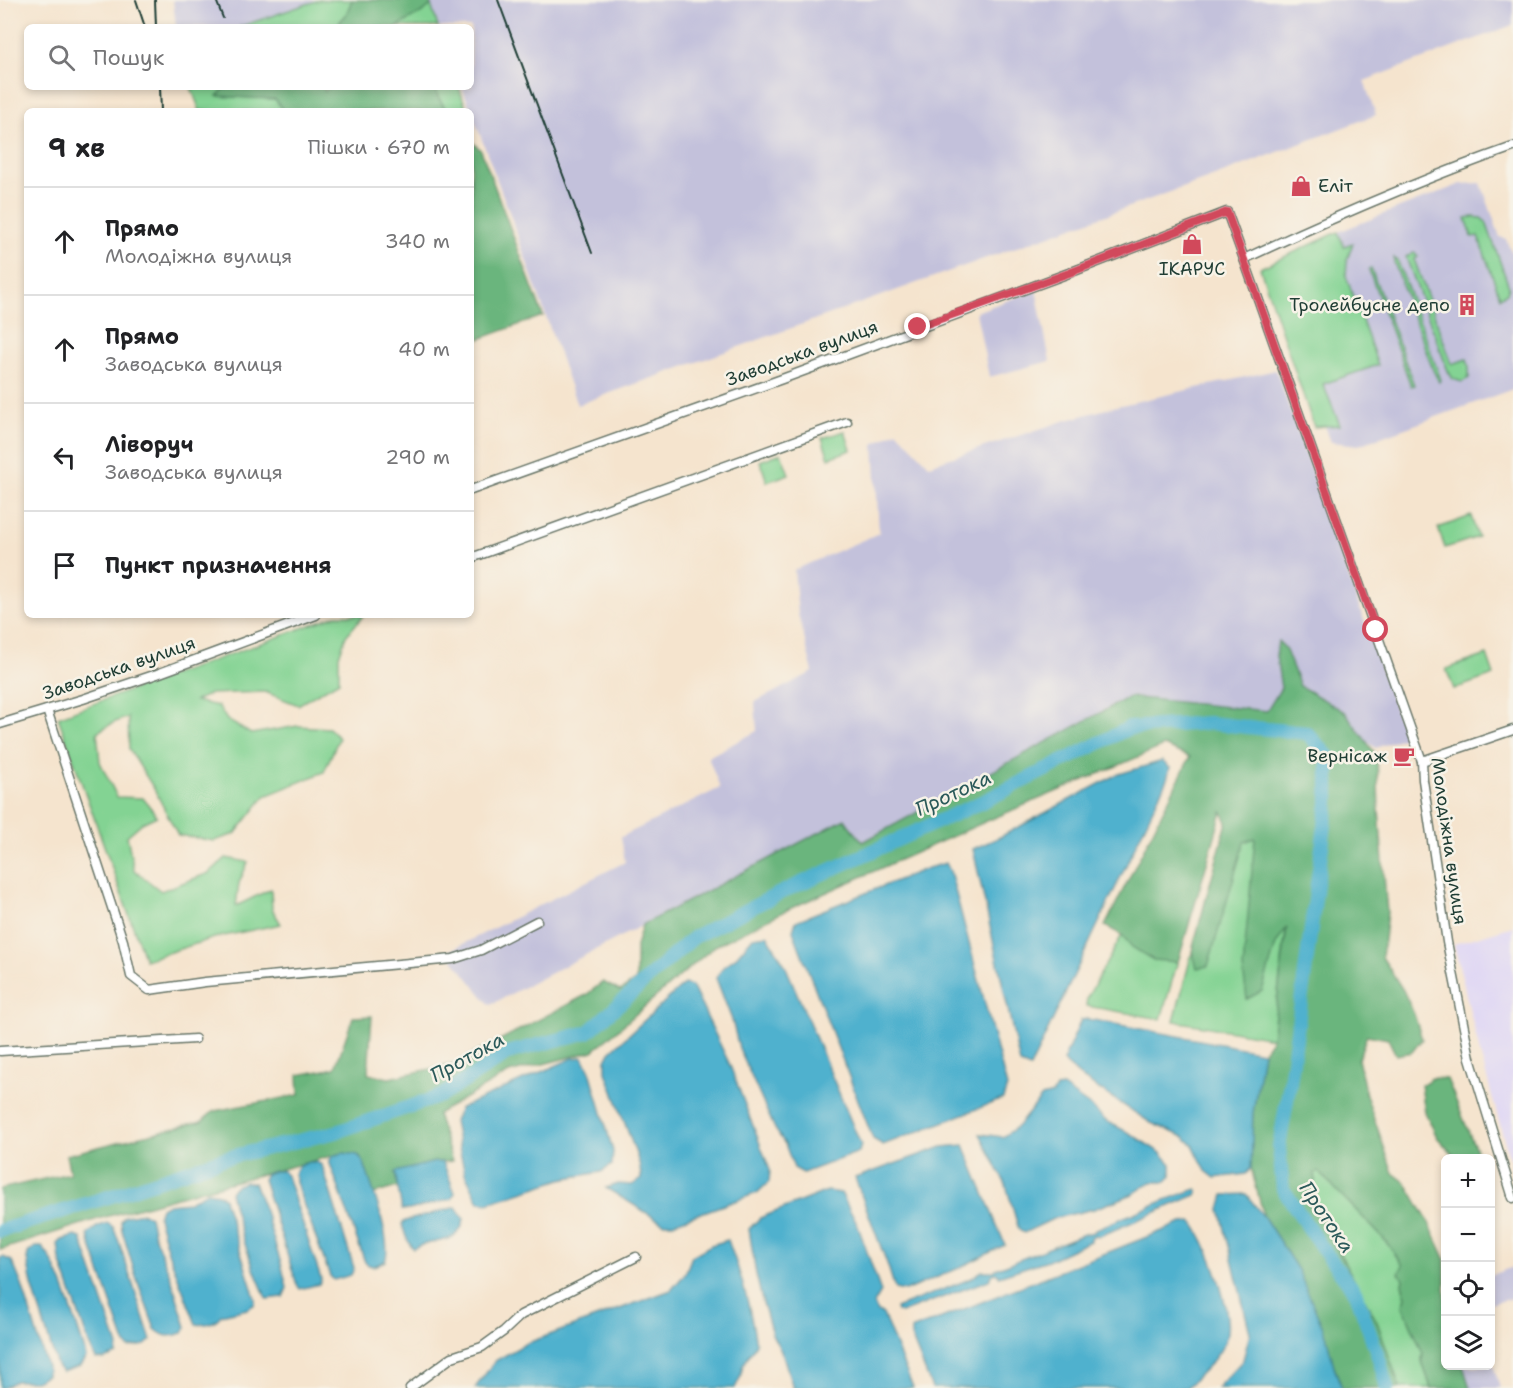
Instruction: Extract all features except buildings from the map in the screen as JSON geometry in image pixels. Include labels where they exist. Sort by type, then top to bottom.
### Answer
[{"type":"street","points":[[1244,259],[1394,192],[1513,147]]},
{"type":"street","name":"Заводська вулиця","points":[[474,489],[1069,273],[1227,212],[1244,259]]},
{"type":"street","name":"Молодіжна вулиця","points":[[1244,259],[1422,761],[1447,942],[1470,1058],[1513,1198]]},
{"type":"street","points":[[474,557],[847,422]]},
{"type":"street","name":"Заводська вулиця","points":[[0,724],[157,674],[308,618]]},
{"type":"street","points":[[47,710],[123,941],[131,976],[149,990],[205,982],[453,959],[481,950],[537,921]]},
{"type":"street","points":[[1422,761],[1513,730]]},
{"type":"street","points":[[0,1051],[195,1039]]},
{"type":"street","points":[[410,1388],[452,1357],[482,1347],[521,1315],[636,1257]]},
{"type":"shaded area","points":[[173,0],[319,0],[248,24],[176,24]]},
{"type":"shaded area","points":[[429,0],[1513,0],[1513,25],[1364,81],[1376,115],[1212,177],[577,405],[474,119],[474,108],[470,108],[463,90],[474,90],[474,24],[438,24]]},
{"type":"shaded area","points":[[1481,183],[1500,237],[1506,239],[1513,256],[1513,389],[1359,445],[1331,442],[1325,426],[1314,427],[1260,268],[1338,232],[1461,184]]},
{"type":"shaded area","points":[[1036,290],[1050,361],[989,377],[976,312]]},
{"type":"shaded area","points":[[1276,370],[1405,737],[1376,748],[1296,691],[1284,713],[1129,697],[863,842],[845,819],[490,1005],[447,952],[625,862],[621,837],[720,788],[708,757],[757,731],[755,702],[813,672],[798,614],[794,570],[879,533],[874,444],[897,431],[929,465],[1117,406]]},
{"type":"shaded area","points":[[1513,926],[1513,1171],[1480,1053],[1454,944]]},
{"type":"shaded area","points":[[1513,1267],[1513,1298],[1495,1303],[1495,1274]]},
{"type":"shaded area","points":[[1464,1370],[1495,1370],[1500,1388],[1470,1388]]},
{"type":"green space","points":[[319,0],[352,0],[346,15],[338,24],[248,24]]},
{"type":"green space","points":[[352,0],[429,0],[431,5],[402,24],[338,24],[346,15]]},
{"type":"green space","points":[[431,5],[437,24],[402,24]]},
{"type":"green space","points":[[192,90],[223,90],[218,96],[275,99],[282,108],[199,108]]},
{"type":"green space","points":[[223,90],[437,90],[445,108],[282,108],[275,99],[217,96]]},
{"type":"green space","points":[[437,90],[460,90],[466,108],[445,108]]},
{"type":"green space","points":[[474,144],[481,150],[543,316],[474,341]]},
{"type":"green space","points":[[1466,218],[1481,218],[1486,222],[1509,287],[1507,293],[1500,297],[1478,236],[1472,237]]},
{"type":"green space","points":[[1338,232],[1344,246],[1353,243],[1347,260],[1346,276],[1378,365],[1323,384],[1340,425],[1314,427],[1260,268]]},
{"type":"green space","points":[[1414,252],[1418,257],[1414,259],[1452,364],[1467,359],[1469,378],[1462,382],[1453,379],[1448,371],[1406,257]]},
{"type":"green space","points":[[1394,258],[1398,262],[1441,380],[1439,382],[1433,370]]},
{"type":"green space","points":[[1371,268],[1414,385],[1411,386],[1369,270]]},
{"type":"green space","points":[[845,431],[851,450],[829,458],[822,438]]},
{"type":"green space","points":[[781,453],[789,474],[767,482],[760,461]]},
{"type":"green space","points":[[1471,516],[1478,537],[1445,548],[1438,528]]},
{"type":"green space","points":[[328,618],[361,618],[346,636],[339,656],[339,681],[298,705],[265,692],[210,694],[195,701],[218,706],[227,720],[251,734],[298,726],[329,728],[339,738],[324,772],[265,796],[235,834],[214,841],[178,835],[153,787],[129,749],[128,717],[97,732],[100,762],[117,797],[143,798],[157,816],[142,823],[127,836],[134,870],[161,891],[209,873],[226,858],[248,862],[239,883],[236,906],[271,889],[272,909],[281,924],[214,938],[145,960],[58,717]]},
{"type":"green space","points":[[1278,641],[1285,648],[1300,686],[1345,712],[1377,756],[1387,913],[1382,957],[1403,990],[1422,1039],[1412,1052],[1396,1055],[1388,1039],[1367,1035],[1358,1059],[1366,1095],[1393,1173],[1406,1183],[1441,1249],[1441,1370],[1464,1370],[1470,1388],[1431,1388],[1422,1361],[1423,1353],[1403,1306],[1406,1297],[1403,1280],[1399,1273],[1403,1265],[1384,1239],[1319,1172],[1314,1173],[1315,1182],[1304,1198],[1321,1220],[1324,1220],[1323,1223],[1377,1322],[1400,1388],[1342,1388],[1298,1270],[1264,1217],[1251,1168],[1253,1113],[1263,1052],[1272,1038],[1287,927],[1276,944],[1262,991],[1247,999],[1243,969],[1255,838],[1244,842],[1208,966],[1197,968],[1192,951],[1227,822],[1222,812],[1178,962],[1153,960],[1132,947],[1122,935],[1105,926],[1190,757],[1164,746],[789,909],[715,946],[593,1051],[509,1073],[437,1114],[452,1161],[435,1162],[395,1173],[398,1187],[373,1194],[364,1163],[358,1155],[343,1153],[98,1219],[0,1250],[0,1189],[70,1173],[66,1155],[202,1121],[214,1111],[299,1095],[298,1075],[335,1068],[353,1017],[372,1016],[368,1074],[389,1078],[454,1064],[586,995],[603,982],[620,991],[636,980],[636,946],[642,925],[845,819],[863,842],[1129,697],[1267,711],[1281,688],[1276,656]]},
{"type":"green space","points":[[1487,655],[1494,675],[1454,689],[1446,669]]},
{"type":"green space","points":[[1239,752],[1161,1019],[1086,1006],[1087,998],[1122,935]]},
{"type":"green space","points":[[1245,762],[1305,783],[1272,1038],[1174,1021]]},
{"type":"green space","points":[[1432,1078],[1447,1079],[1477,1154],[1452,1154],[1437,1137],[1425,1112],[1421,1085]]},
{"type":"green space","points":[[1319,1172],[1384,1239],[1403,1265],[1402,1284],[1406,1297],[1403,1306],[1423,1353],[1422,1361],[1431,1388],[1400,1388],[1377,1322],[1323,1223],[1304,1198],[1315,1182],[1314,1173]]},
{"type":"water","points":[[1162,761],[1170,768],[1167,779],[1030,1068],[1020,1064],[973,849],[1116,775]]},
{"type":"water","points":[[946,863],[1007,1087],[1003,1099],[883,1145],[873,1139],[793,931],[796,921],[928,868]]},
{"type":"water","points":[[767,935],[785,965],[861,1145],[859,1152],[803,1173],[794,1168],[785,1144],[775,1129],[760,1096],[739,1048],[732,1020],[716,978],[724,966],[735,958],[753,937]]},
{"type":"water","points":[[684,984],[692,986],[729,1063],[770,1170],[769,1182],[757,1193],[673,1223],[663,1223],[606,1188],[618,1184],[632,1185],[641,1179],[640,1166],[606,1072],[606,1060],[610,1052]]},
{"type":"water","points":[[1088,1019],[1263,1052],[1253,1113],[1251,1168],[1246,1174],[1215,1178],[1206,1171],[1193,1145],[1184,1137],[1151,1123],[1082,1078],[1063,1061],[1081,1020]]},
{"type":"water","points":[[583,1057],[590,1071],[613,1151],[612,1165],[601,1172],[561,1179],[488,1203],[479,1202],[465,1173],[460,1152],[454,1121],[460,1108],[573,1058]]},
{"type":"water","points":[[1063,1087],[1106,1121],[1161,1153],[1171,1164],[1171,1176],[1165,1182],[1151,1182],[1133,1194],[1094,1209],[1055,1218],[1024,1233],[1019,1230],[1006,1185],[980,1134],[1003,1137],[1018,1126],[1042,1097],[1053,1094],[1056,1088]]},
{"type":"water","points":[[964,1145],[1005,1245],[905,1291],[895,1289],[855,1178],[942,1147]]},
{"type":"water","points":[[343,1153],[358,1155],[364,1163],[376,1199],[384,1227],[387,1252],[385,1261],[377,1265],[372,1266],[365,1262],[329,1161],[333,1156]]},
{"type":"water","points":[[308,1162],[322,1165],[354,1268],[351,1275],[334,1280],[330,1276],[294,1174],[298,1167]]},
{"type":"water","points":[[443,1162],[455,1193],[452,1199],[402,1210],[395,1172]]},
{"type":"water","points":[[283,1171],[287,1176],[321,1279],[319,1284],[300,1289],[297,1285],[263,1179],[266,1174]]},
{"type":"water","points":[[245,1182],[254,1183],[265,1211],[287,1288],[283,1297],[267,1299],[246,1247],[230,1192],[235,1186]]},
{"type":"water","points":[[1196,1189],[1198,1191],[1196,1195],[1100,1236],[1095,1235],[1090,1238],[1090,1241],[1054,1258],[999,1276],[996,1273],[993,1274],[989,1280],[901,1313],[897,1312],[896,1308],[970,1279],[982,1271],[994,1271]]},
{"type":"water","points":[[827,1191],[841,1193],[858,1226],[881,1292],[874,1304],[877,1312],[883,1314],[913,1388],[793,1388],[783,1355],[772,1334],[761,1296],[749,1229],[760,1218]]},
{"type":"water","points":[[207,1192],[219,1194],[224,1199],[255,1304],[247,1309],[221,1315],[210,1323],[196,1324],[168,1252],[158,1217],[161,1208],[168,1204],[189,1202]]},
{"type":"water","points":[[1246,1194],[1264,1217],[1298,1270],[1326,1335],[1342,1388],[1217,1388],[1243,1360],[1250,1333],[1220,1209],[1224,1195]]},
{"type":"water","points":[[456,1207],[464,1219],[456,1234],[450,1238],[420,1245],[413,1249],[402,1224],[405,1221]]},
{"type":"water","points":[[143,1213],[150,1217],[154,1235],[171,1278],[186,1327],[183,1333],[171,1336],[155,1329],[136,1277],[121,1221],[125,1216]]},
{"type":"water","points":[[1192,1222],[1206,1246],[1219,1280],[1227,1330],[1225,1341],[1218,1354],[1186,1388],[932,1388],[911,1336],[911,1330],[1182,1223]]},
{"type":"water","points":[[107,1223],[113,1227],[118,1239],[151,1340],[145,1345],[129,1348],[125,1343],[89,1240],[88,1234]]},
{"type":"water","points":[[75,1236],[81,1238],[118,1346],[117,1354],[104,1359],[96,1359],[89,1344],[60,1260],[58,1244],[62,1240]]},
{"type":"water","points":[[728,1240],[745,1292],[756,1344],[743,1365],[735,1388],[475,1388],[495,1361],[525,1344],[671,1290],[685,1274],[692,1256],[711,1245]]},
{"type":"water","points":[[35,1247],[42,1247],[55,1267],[72,1309],[86,1357],[80,1366],[62,1372],[57,1366],[32,1285],[27,1259],[28,1253]]},
{"type":"water","points":[[0,1258],[12,1261],[22,1285],[47,1367],[47,1375],[35,1381],[15,1381],[0,1388]]},
{"type":"waterway","name":"Протока","points":[[0,1231],[225,1158],[336,1132],[441,1096],[511,1052],[588,1032],[694,937],[786,890],[984,801],[1129,728],[1208,723],[1307,733],[1328,756],[1328,803],[1290,1083],[1279,1147],[1283,1189],[1356,1293],[1387,1388]]},
{"type":"railway","points":[[136,0],[144,24]]},
{"type":"railway","points":[[155,0],[156,24]]},
{"type":"railway","points":[[216,0],[223,18]]},
{"type":"railway","points":[[498,0],[592,253]]},
{"type":"railway","points":[[160,90],[161,108]]},
{"type":"place","name":"Еліт","points":[[1301,186]]},
{"type":"place","name":"ІКАРУС","points":[[1192,244]]},
{"type":"place","name":"Тролейбусне депо","points":[[1467,305]]},
{"type":"place","name":"Вернісаж","points":[[1404,756]]},
{"type":"route","points":[[918,327],[1069,273],[1227,212],[1376,630]]}]
